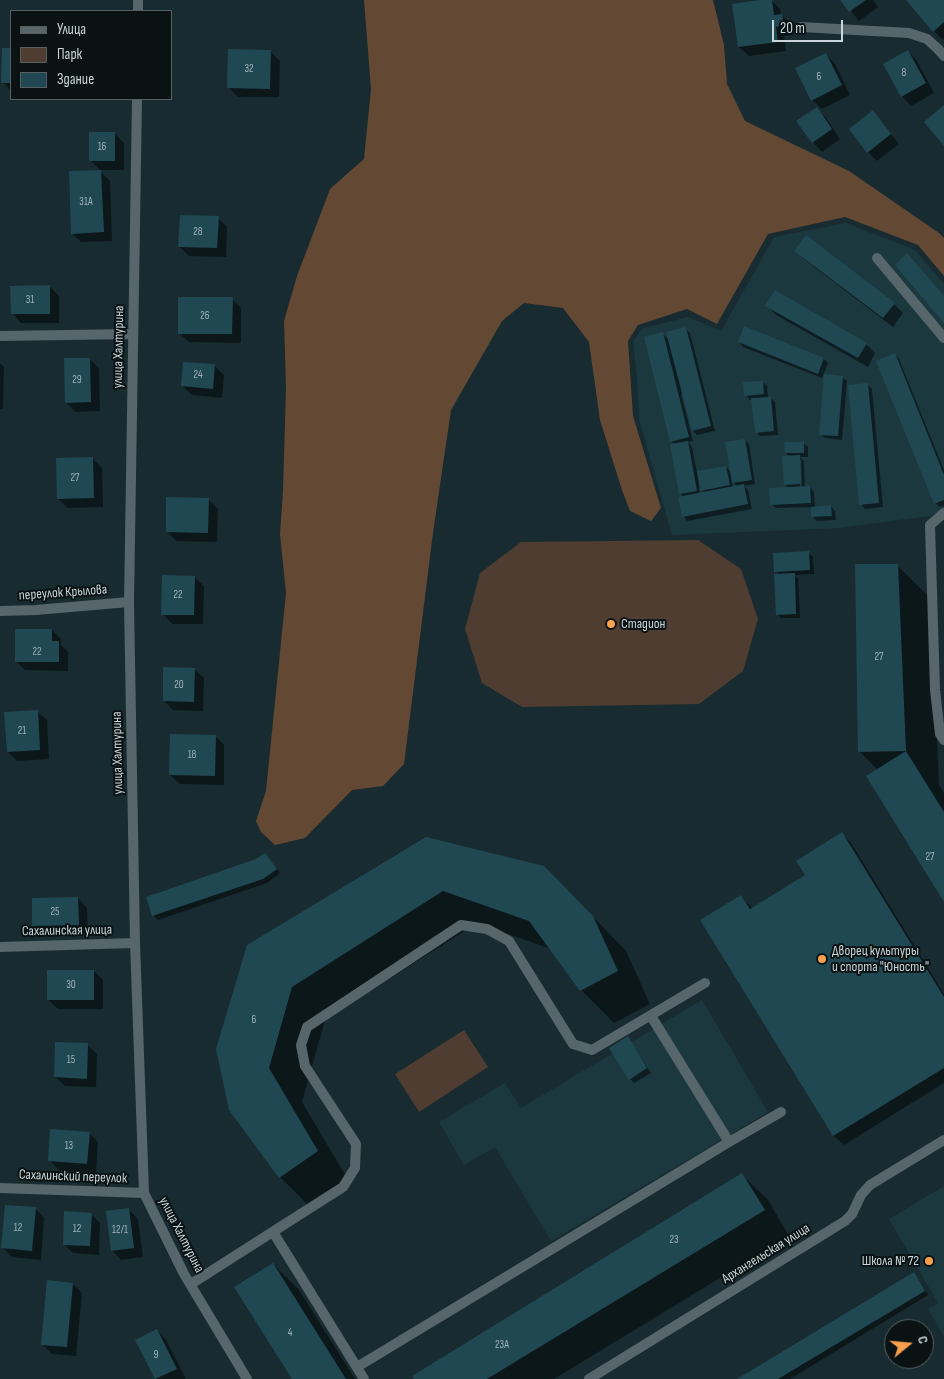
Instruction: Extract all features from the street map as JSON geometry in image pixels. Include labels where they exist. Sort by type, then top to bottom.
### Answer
[{"type":"street","points":[[801,27],[909,33],[927,39],[941,52]]},
{"type":"street","name":"улица Халтурина","points":[[136,100],[129,602],[134,943],[144,1193],[191,1284],[247,1379]]},
{"type":"street","points":[[877,258],[944,338]]},
{"type":"street","points":[[0,336],[133,334]]},
{"type":"street","points":[[944,514],[930,525],[935,690],[940,734],[944,740]]},
{"type":"street","name":"переулок Крылова","points":[[0,611],[36,610],[129,602]]},
{"type":"street","points":[[191,1284],[343,1186],[355,1168],[356,1144],[305,1066],[301,1045],[307,1027],[461,926],[487,929],[509,941],[573,1044],[592,1050],[705,983]]},
{"type":"street","name":"Сахалинская улица","points":[[0,947],[134,943]]},
{"type":"street","points":[[651,1016],[729,1142]]},
{"type":"street","points":[[357,1368],[729,1142],[782,1112]]},
{"type":"street","name":"Архангельская улица","points":[[589,1379],[845,1221],[852,1214],[861,1195],[870,1185],[944,1140]]},
{"type":"street","name":"Сахалинский переулок","points":[[0,1188],[144,1193]]},
{"type":"street","points":[[272,1232],[364,1379]]},
{"type":"shaded area","points":[[364,0],[713,0],[724,45],[727,84],[745,121],[849,171],[939,233],[944,238],[944,276],[918,245],[845,217],[768,234],[717,324],[687,309],[638,325],[628,341],[633,416],[661,508],[651,521],[630,511],[622,490],[600,420],[589,342],[563,308],[524,303],[502,321],[451,410],[433,533],[404,764],[383,786],[352,790],[305,838],[275,845],[261,832],[256,821],[266,791],[286,593],[280,534],[286,388],[284,321],[297,276],[330,189],[364,159],[371,89]]},
{"type":"shaded area","points":[[846,223],[915,250],[944,284],[944,511],[929,516],[839,528],[672,535],[639,419],[633,341],[643,328],[688,317],[721,331],[774,237]]},
{"type":"shaded area","points":[[702,1000],[768,1112],[551,1241],[495,1147],[464,1165],[439,1122],[505,1083],[521,1108]]},
{"type":"shaded area","name":"Школа № 72","points":[[944,1186],[944,1336],[928,1309],[938,1303],[889,1219]]},
{"type":"green space","name":"Стадион","points":[[698,540],[741,569],[758,619],[743,671],[699,704],[522,707],[482,683],[465,629],[480,573],[521,542]]},
{"type":"green space","points":[[464,1030],[488,1067],[419,1112],[395,1074]]},
{"type":"building","points":[[772,0],[774,15],[782,14],[784,25],[776,27],[778,42],[738,47],[732,4]]},
{"type":"building","points":[[840,0],[866,0],[849,12]]},
{"type":"building","points":[[906,0],[944,0],[944,22],[933,32]]},
{"type":"building","points":[[2,48],[10,48],[10,83],[1,83]]},
{"type":"building","points":[[228,49],[271,50],[270,89],[227,88]]},
{"type":"building","points":[[908,50],[926,83],[901,97],[883,64]]},
{"type":"building","points":[[826,53],[842,85],[811,101],[795,68]]},
{"type":"building","points":[[944,105],[944,146],[924,122]]},
{"type":"building","points":[[817,107],[832,129],[812,143],[796,121]]},
{"type":"building","points":[[873,110],[891,134],[867,153],[849,129]]},
{"type":"building","points":[[89,132],[115,132],[115,161],[89,161]]},
{"type":"building","points":[[101,170],[104,232],[71,234],[69,171]]},
{"type":"building","points":[[180,215],[219,216],[217,248],[178,247]]},
{"type":"building","points":[[806,235],[895,303],[883,318],[794,251]]},
{"type":"building","points":[[907,253],[944,296],[944,323],[895,265]]},
{"type":"building","points":[[50,285],[50,314],[11,314],[10,286]]},
{"type":"building","points":[[775,290],[867,343],[858,358],[765,306]]},
{"type":"building","points":[[178,297],[233,297],[232,334],[178,334]]},
{"type":"building","points":[[744,326],[824,358],[818,374],[738,342]]},
{"type":"building","points":[[686,327],[711,426],[692,431],[666,332]]},
{"type":"building","points":[[663,332],[689,437],[670,442],[644,337]]},
{"type":"building","points":[[895,353],[944,475],[944,500],[934,504],[876,361]]},
{"type":"building","points":[[64,358],[90,358],[91,402],[65,403]]},
{"type":"building","points":[[183,362],[215,364],[213,389],[181,386]]},
{"type":"building","points":[[824,374],[843,376],[838,436],[819,435]]},
{"type":"building","points":[[763,381],[764,394],[744,396],[743,382]]},
{"type":"building","points":[[868,383],[879,503],[859,505],[848,385]]},
{"type":"building","points":[[771,397],[774,431],[755,433],[751,398]]},
{"type":"building","points":[[745,439],[752,480],[732,483],[725,442]]},
{"type":"building","points":[[688,441],[697,491],[679,494],[670,444]]},
{"type":"building","points":[[784,442],[804,442],[804,453],[785,453]]},
{"type":"building","points":[[800,455],[801,484],[784,485],[782,456]]},
{"type":"building","points":[[93,457],[94,498],[57,499],[56,458]]},
{"type":"building","points":[[726,466],[730,485],[700,491],[697,471]]},
{"type":"building","points":[[744,484],[748,504],[682,517],[678,497]]},
{"type":"building","points":[[810,486],[811,503],[770,505],[769,488]]},
{"type":"building","points":[[166,497],[209,498],[208,533],[166,532]]},
{"type":"building","points":[[831,505],[832,516],[811,517],[811,507]]},
{"type":"building","points":[[809,551],[810,570],[774,572],[773,553]]},
{"type":"building","points":[[855,564],[898,564],[906,751],[858,752]]},
{"type":"building","points":[[795,573],[796,614],[776,615],[774,574]]},
{"type":"building","points":[[162,575],[195,576],[194,615],[161,615]]},
{"type":"building","points":[[15,629],[52,629],[52,641],[59,641],[59,662],[15,662]]},
{"type":"building","points":[[163,667],[195,668],[194,702],[163,701]]},
{"type":"building","points":[[38,710],[40,750],[7,752],[4,712]]},
{"type":"building","points":[[170,734],[216,735],[215,776],[169,775]]},
{"type":"building","points":[[906,751],[944,812],[944,902],[866,776]]},
{"type":"building","name":"Дворец культуры и спорта \"Юность\"","points":[[842,832],[944,997],[944,1068],[833,1136],[700,920],[741,895],[750,909],[805,875],[796,861]]},
{"type":"building","points":[[426,837],[544,866],[593,916],[618,971],[580,991],[529,921],[443,891],[292,987],[269,1068],[318,1151],[279,1178],[229,1110],[216,1049],[247,945]]},
{"type":"building","points":[[265,853],[277,869],[263,879],[152,916],[146,897],[256,859]]},
{"type":"building","points":[[78,897],[79,925],[32,926],[32,898]]},
{"type":"building","points":[[47,970],[94,970],[94,1000],[47,1000]]},
{"type":"building","points":[[628,1036],[647,1068],[629,1080],[609,1048]]},
{"type":"building","points":[[55,1042],[88,1043],[87,1079],[54,1077]]},
{"type":"building","points":[[50,1129],[90,1132],[87,1164],[48,1161]]},
{"type":"building","points":[[742,1173],[765,1210],[487,1379],[414,1379],[412,1376]]},
{"type":"building","points":[[5,1205],[36,1207],[32,1251],[1,1248]]},
{"type":"building","points":[[129,1208],[134,1248],[111,1251],[106,1211]]},
{"type":"building","points":[[64,1211],[92,1213],[90,1246],[63,1245]]},
{"type":"building","points":[[273,1263],[346,1379],[292,1379],[234,1287]]},
{"type":"building","points":[[914,1272],[925,1291],[778,1379],[737,1379]]},
{"type":"building","points":[[47,1280],[73,1283],[67,1347],[41,1345]]},
{"type":"building","points":[[157,1329],[177,1369],[155,1379],[135,1340]]},
{"type":"place","name":"Стадион","points":[[611,624]]},
{"type":"place","name":"Дворец культуры и спорта \"Юность\"","points":[[822,959]]},
{"type":"place","name":"Школа № 72","points":[[929,1261]]}]
